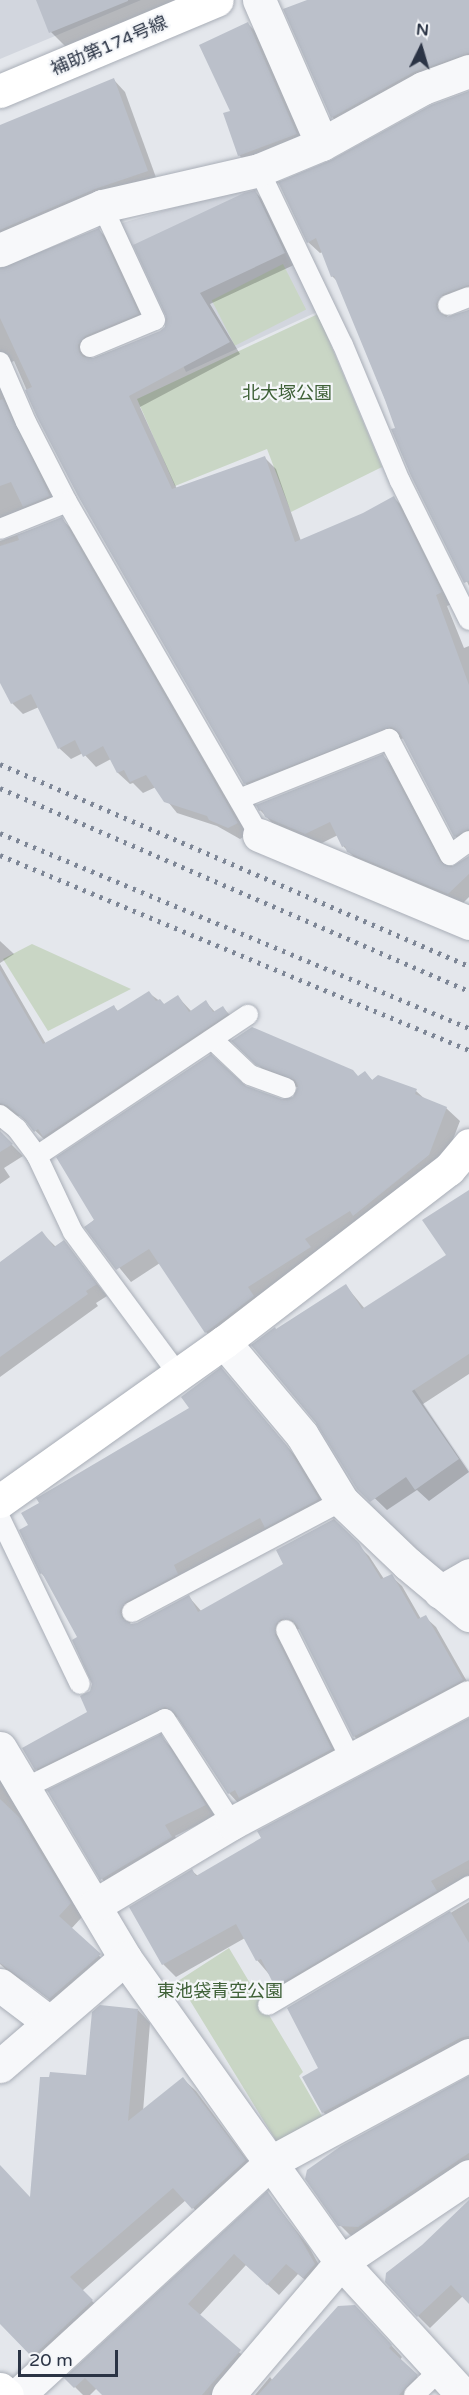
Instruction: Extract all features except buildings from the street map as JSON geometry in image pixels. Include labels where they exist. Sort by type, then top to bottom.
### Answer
[{"type":"main road","name":"補助第174号線","points":[[0,91],[218,0]]},
{"type":"main road","points":[[0,1501],[224,1342],[449,1169],[468,1148]]},
{"type":"main road","points":[[0,2389],[8,2395]]},
{"type":"street","points":[[259,0],[322,144]]},
{"type":"street","points":[[0,250],[102,206],[259,170],[322,144],[423,88],[469,71]]},
{"type":"street","points":[[259,835],[469,923]]},
{"type":"street","points":[[224,1342],[302,1435],[342,1501],[469,1616]]},
{"type":"street","points":[[440,1592],[469,1575]]},
{"type":"street","points":[[95,1905],[231,1823],[469,1697]]},
{"type":"street","points":[[8,1768],[95,1905],[125,1958],[341,2262],[463,2395]]},
{"type":"street","points":[[0,2066],[125,1958]]},
{"type":"street","points":[[0,1985],[49,2022]]},
{"type":"street","points":[[18,2395],[271,2162],[469,2055]]},
{"type":"street","points":[[228,2395],[341,2262],[469,2176]]},
{"type":"lane","points":[[259,170],[339,336],[400,481],[469,620]]},
{"type":"lane","points":[[90,347],[155,320],[102,206]]},
{"type":"lane","points":[[448,305],[469,297]]},
{"type":"lane","points":[[0,362],[26,422],[67,502],[259,835]]},
{"type":"lane","points":[[0,529],[67,502]]},
{"type":"lane","points":[[239,799],[389,739],[450,855],[469,841]]},
{"type":"lane","points":[[36,1155],[248,1015]]},
{"type":"lane","points":[[213,1040],[250,1075],[286,1088]]},
{"type":"lane","points":[[0,1114],[16,1129],[36,1155],[73,1232],[179,1375]]},
{"type":"lane","points":[[132,1612],[342,1501]]},
{"type":"lane","points":[[0,1518],[80,1684]]},
{"type":"lane","points":[[286,1630],[351,1760]]},
{"type":"lane","points":[[8,1768],[165,1719],[231,1823]]},
{"type":"lane","points":[[268,2005],[469,1886]]},
{"type":"lane","points":[[414,2395],[439,2371]]},
{"type":"shaded area","points":[[0,0],[141,0],[0,59]]},
{"type":"shaded area","points":[[253,184],[317,312],[186,372],[119,224]]},
{"type":"shaded area","points":[[399,1367],[469,1470],[469,1561],[442,1578],[360,1508],[308,1429]]},
{"type":"green space","points":[[283,264],[306,309],[235,346],[212,300]]},
{"type":"green space","name":"北大塚公園","points":[[318,314],[382,467],[291,512],[267,449],[175,486],[137,399]]},
{"type":"green space","points":[[32,944],[131,989],[48,1031],[3,959]]},
{"type":"green space","name":"東池袋青空公園","points":[[229,1948],[303,2072],[299,2076],[323,2118],[278,2144],[178,1981]]},
{"type":"railway","points":[[0,764],[469,966]]},
{"type":"railway","points":[[0,788],[469,991]]},
{"type":"railway","points":[[0,833],[469,1028]]},
{"type":"railway","points":[[0,855],[469,1050]]}]
